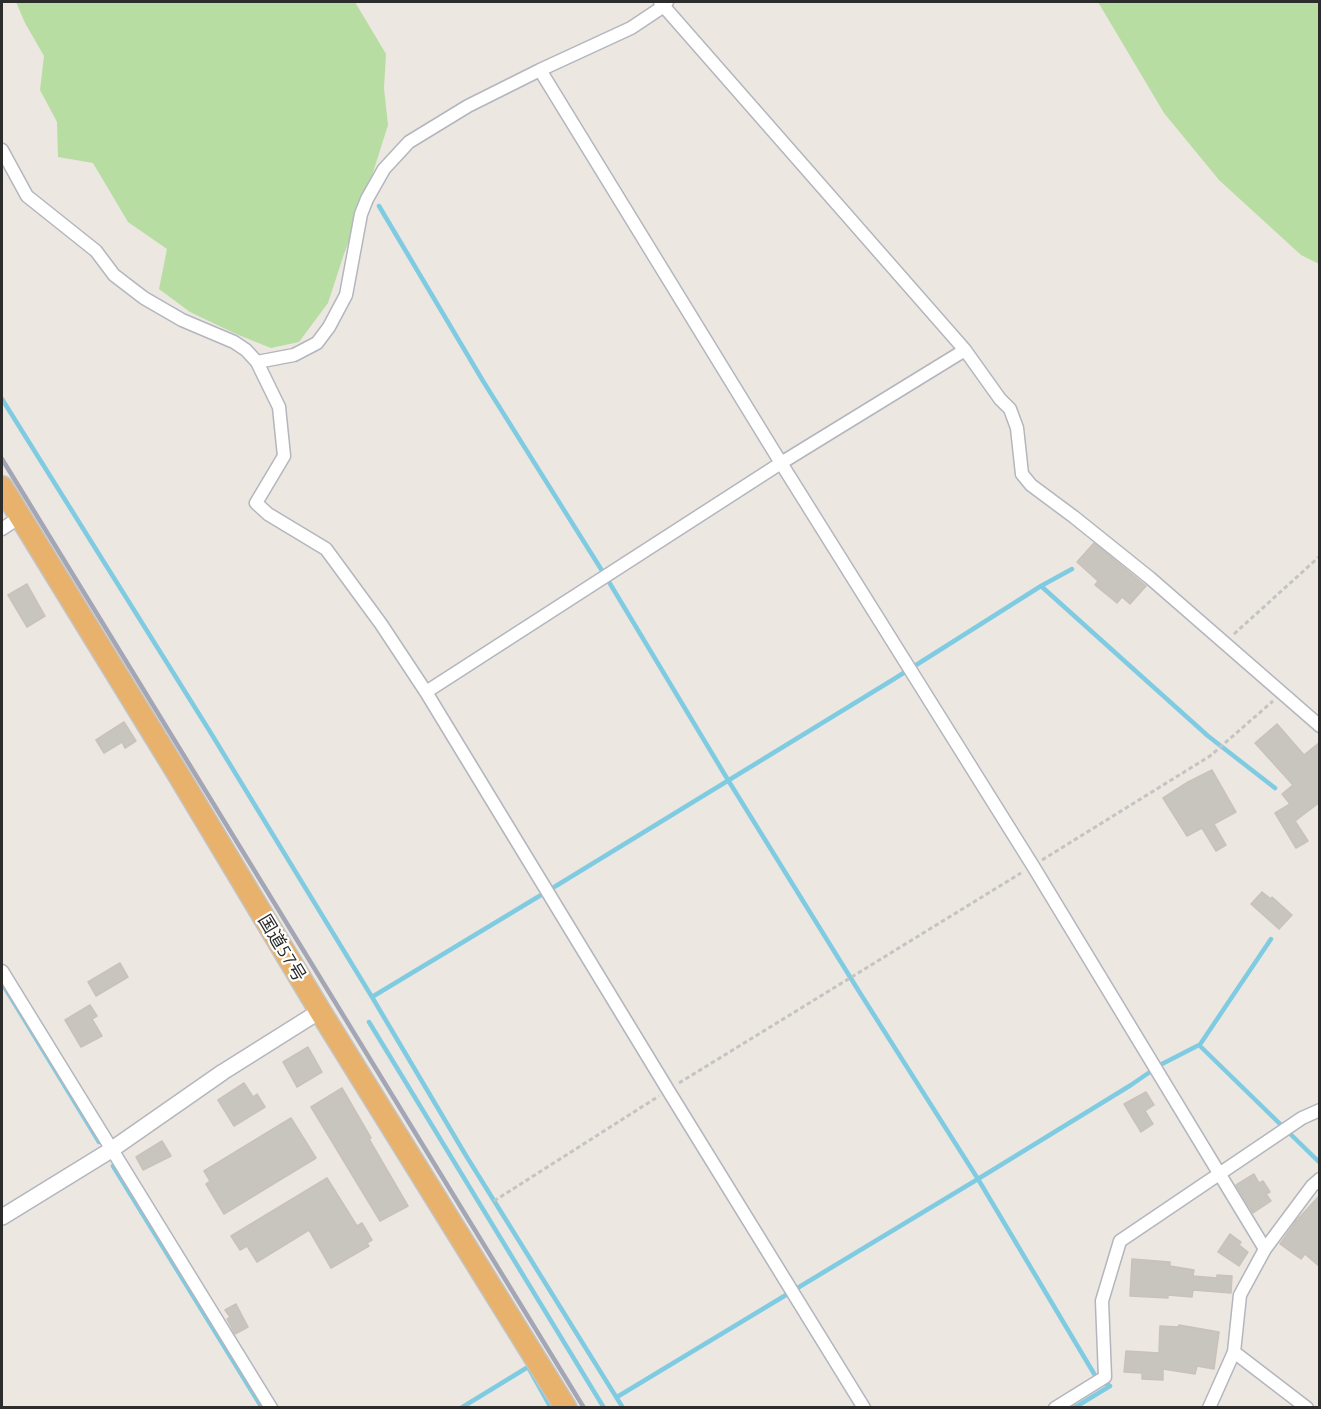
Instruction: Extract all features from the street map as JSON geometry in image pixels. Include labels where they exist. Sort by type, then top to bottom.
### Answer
[{"type":"highway","name":"国道57号","points":[[2,487],[320,1011],[566,1407]]},
{"type":"street","points":[[257,362],[294,355],[317,343],[329,327],[346,295],[361,214],[367,199],[384,169],[410,142],[468,106],[631,28],[664,3],[965,350],[1000,399],[1010,409],[1017,428],[1022,474],[1031,485],[1150,578],[1320,726]]},
{"type":"street","points":[[540,70],[1033,866],[1265,1249]]},
{"type":"street","points":[[2,150],[27,196],[96,251],[114,275],[144,298],[182,320],[234,342],[246,350],[257,362],[279,407],[284,456],[256,503],[268,514],[326,549],[381,624],[426,692],[864,1407]]},
{"type":"street","points":[[426,692],[782,463],[965,350]]},
{"type":"street","points":[[2,529],[20,518]]},
{"type":"street","points":[[2,971],[271,1407]]},
{"type":"street","points":[[2,1217],[111,1150],[223,1072],[320,1011]]},
{"type":"street","points":[[1055,1407],[1105,1377],[1102,1301],[1120,1241],[1302,1118],[1320,1110]]},
{"type":"street","points":[[1209,1407],[1234,1352],[1240,1295],[1265,1249],[1312,1186],[1320,1179]]},
{"type":"street","points":[[1234,1352],[1307,1407]]},
{"type":"path","points":[[1224,643],[1320,556]]},
{"type":"path","points":[[494,1201],[668,1090],[1210,756],[1281,693]]},
{"type":"green space","points":[[16,2],[355,2],[386,54],[384,88],[388,125],[328,303],[299,342],[271,348],[190,312],[159,289],[167,249],[128,222],[93,163],[58,157],[57,122],[40,90],[44,56]]},
{"type":"green space","points":[[1098,2],[1319,2],[1319,264],[1301,255],[1219,180],[1164,113]]},
{"type":"building","points":[[1094,543],[1146,586],[1130,604],[1122,597],[1117,603],[1095,585],[1098,581],[1077,562]]},
{"type":"building","points":[[27,584],[45,616],[27,627],[8,595]]},
{"type":"building","points":[[124,722],[136,741],[125,748],[122,742],[104,753],[96,740]]},
{"type":"building","points":[[1277,724],[1304,755],[1320,742],[1320,802],[1295,821],[1308,841],[1296,848],[1275,813],[1290,804],[1282,794],[1293,785],[1255,743]]},
{"type":"building","points":[[1212,770],[1236,812],[1214,824],[1226,845],[1216,851],[1202,828],[1187,836],[1163,798]]},
{"type":"building","points":[[1262,892],[1271,899],[1272,897],[1292,915],[1279,929],[1251,904]]},
{"type":"building","points":[[120,963],[128,977],[96,996],[88,982]]},
{"type":"building","points":[[90,1005],[97,1016],[92,1019],[102,1036],[81,1047],[65,1020]]},
{"type":"building","points":[[308,1047],[322,1072],[297,1087],[283,1062]]},
{"type":"building","points":[[244,1083],[253,1097],[257,1094],[265,1107],[234,1126],[218,1100]]},
{"type":"building","points":[[342,1088],[408,1206],[380,1221],[311,1107]]},
{"type":"building","points":[[1146,1092],[1154,1105],[1145,1111],[1153,1124],[1141,1132],[1124,1104]]},
{"type":"building","points":[[291,1118],[316,1158],[224,1214],[206,1184],[210,1181],[204,1171]]},
{"type":"building","points":[[162,1141],[171,1156],[143,1170],[136,1157]]},
{"type":"building","points":[[1254,1174],[1259,1183],[1263,1181],[1270,1192],[1266,1194],[1271,1201],[1253,1213],[1236,1185]]},
{"type":"building","points":[[327,1178],[357,1226],[362,1223],[372,1240],[367,1243],[369,1246],[331,1268],[309,1230],[257,1262],[247,1246],[240,1250],[231,1236]]},
{"type":"building","points":[[1320,1195],[1320,1267],[1305,1254],[1301,1259],[1280,1244],[1297,1220]]},
{"type":"building","points":[[1230,1234],[1241,1242],[1239,1245],[1248,1252],[1239,1266],[1218,1252]]},
{"type":"building","points":[[1132,1259],[1170,1262],[1170,1266],[1194,1270],[1193,1276],[1217,1278],[1217,1275],[1232,1276],[1231,1293],[1193,1290],[1192,1297],[1130,1296]]},
{"type":"building","points":[[236,1304],[248,1327],[235,1334],[227,1319],[230,1317],[225,1310]]},
{"type":"building","points":[[1179,1325],[1219,1332],[1214,1369],[1197,1366],[1195,1374],[1163,1369],[1163,1380],[1142,1379],[1142,1373],[1124,1372],[1126,1351],[1159,1353],[1160,1326],[1178,1327]]},
{"type":"waterway","points":[[379,206],[483,381],[606,577],[728,780],[978,1179],[1096,1377],[1110,1386],[1074,1408]]},
{"type":"waterway","points":[[2,399],[209,730],[465,1154],[623,1408]]},
{"type":"waterway","points":[[1041,586],[1072,569]]},
{"type":"waterway","points":[[372,997],[894,679],[1041,586],[1208,736],[1275,788]]},
{"type":"waterway","points":[[1201,1043],[1271,939]]},
{"type":"waterway","points":[[2,983],[99,1142]]},
{"type":"waterway","points":[[369,1022],[604,1408]]},
{"type":"waterway","points":[[617,1397],[978,1179],[1160,1065],[1199,1045],[1320,1163]]},
{"type":"waterway","points":[[113,1166],[262,1408]]},
{"type":"waterway","points":[[461,1408],[528,1367],[551,1408]]},
{"type":"railway","points":[[2,459],[584,1408]]}]
